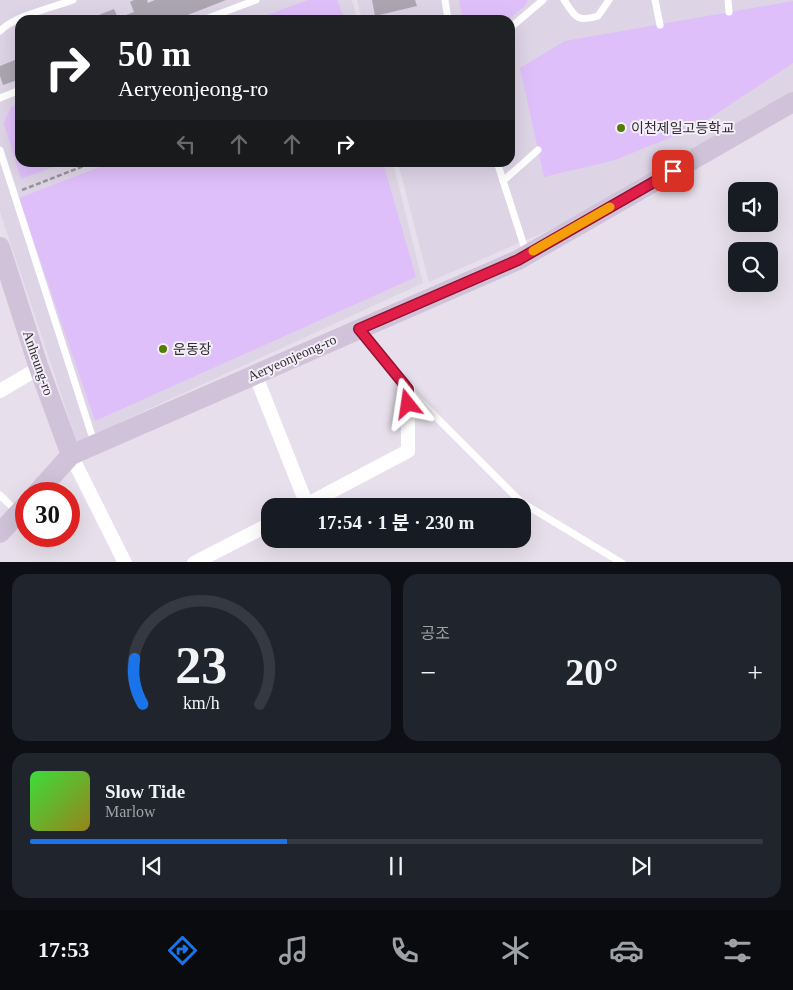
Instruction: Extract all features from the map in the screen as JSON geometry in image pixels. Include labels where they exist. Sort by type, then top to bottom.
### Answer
[{"type":"street","name":"Aeryeonjeong-ro","points":[[47,482],[72,455],[527,255],[793,102]]},
{"type":"street","name":"Anheung-ro","points":[[0,247],[3,272],[72,455]]},
{"type":"street","points":[[0,391],[39,368]]},
{"type":"street","points":[[255,374],[303,498]]},
{"type":"street","points":[[321,498],[408,451],[408,389]]},
{"type":"street","points":[[72,455],[125,562]]},
{"type":"street","points":[[0,534],[15,517]]},
{"type":"street","points":[[194,562],[261,528]]},
{"type":"lane","points":[[31,15],[74,0]]},
{"type":"lane","points":[[217,15],[256,0]]},
{"type":"lane","points":[[445,0],[447,15]]},
{"type":"lane","points":[[515,24],[543,0]]},
{"type":"lane","points":[[564,0],[575,17],[579,19],[598,16],[610,0]]},
{"type":"lane","points":[[655,0],[660,25]]},
{"type":"lane","points":[[728,0],[730,12]]},
{"type":"lane","points":[[0,31],[15,22]]},
{"type":"lane","points":[[0,98],[15,92]]},
{"type":"lane","points":[[0,150],[94,445]]},
{"type":"lane","points":[[503,181],[538,150]]},
{"type":"lane","points":[[499,167],[527,255]]},
{"type":"lane","points":[[359,329],[408,389],[520,502],[622,562]]},
{"type":"lane","points":[[0,495],[15,505]]},
{"type":"path","points":[[14,193],[81,167]]},
{"type":"shaded area","name":"운동장","points":[[0,0],[352,0],[356,15],[15,15],[15,167],[394,167],[423,283],[77,442],[0,212]]},
{"type":"shaded area","points":[[308,0],[337,0],[343,15],[267,15]]},
{"type":"shaded area","name":"이천제일고등학교","points":[[357,0],[793,0],[793,94],[556,227],[429,282],[399,167],[515,167],[515,15],[361,15]]},
{"type":"shaded area","points":[[459,0],[528,0],[525,6],[514,15],[462,15]]},
{"type":"shaded area","points":[[793,1],[793,63],[696,127],[615,160],[544,177],[520,68],[565,41]]},
{"type":"shaded area","points":[[15,106],[15,159],[4,123],[11,107]]},
{"type":"shaded area","points":[[17,167],[53,167],[21,179]]},
{"type":"shaded area","name":"운동장","points":[[100,167],[384,167],[416,277],[95,421],[19,198]]},
{"type":"building","points":[[134,0],[147,0],[148,3],[155,0],[226,0],[188,15],[126,15],[134,12],[130,2]]},
{"type":"building","points":[[372,0],[415,0],[417,6],[379,15],[375,15]]},
{"type":"building","points":[[114,9],[117,15],[99,15]]},
{"type":"building","points":[[15,60],[15,81],[3,85],[0,76],[0,66]]},
{"type":"slow traffic","points":[[533,251],[610,207]]},
{"type":"place","name":"이천제일고등학교","points":[[621,128]]},
{"type":"place","name":"운동장","points":[[163,349]]},
{"type":"route","points":[[408,404],[408,389],[359,329],[518,260],[673,171]]}]
